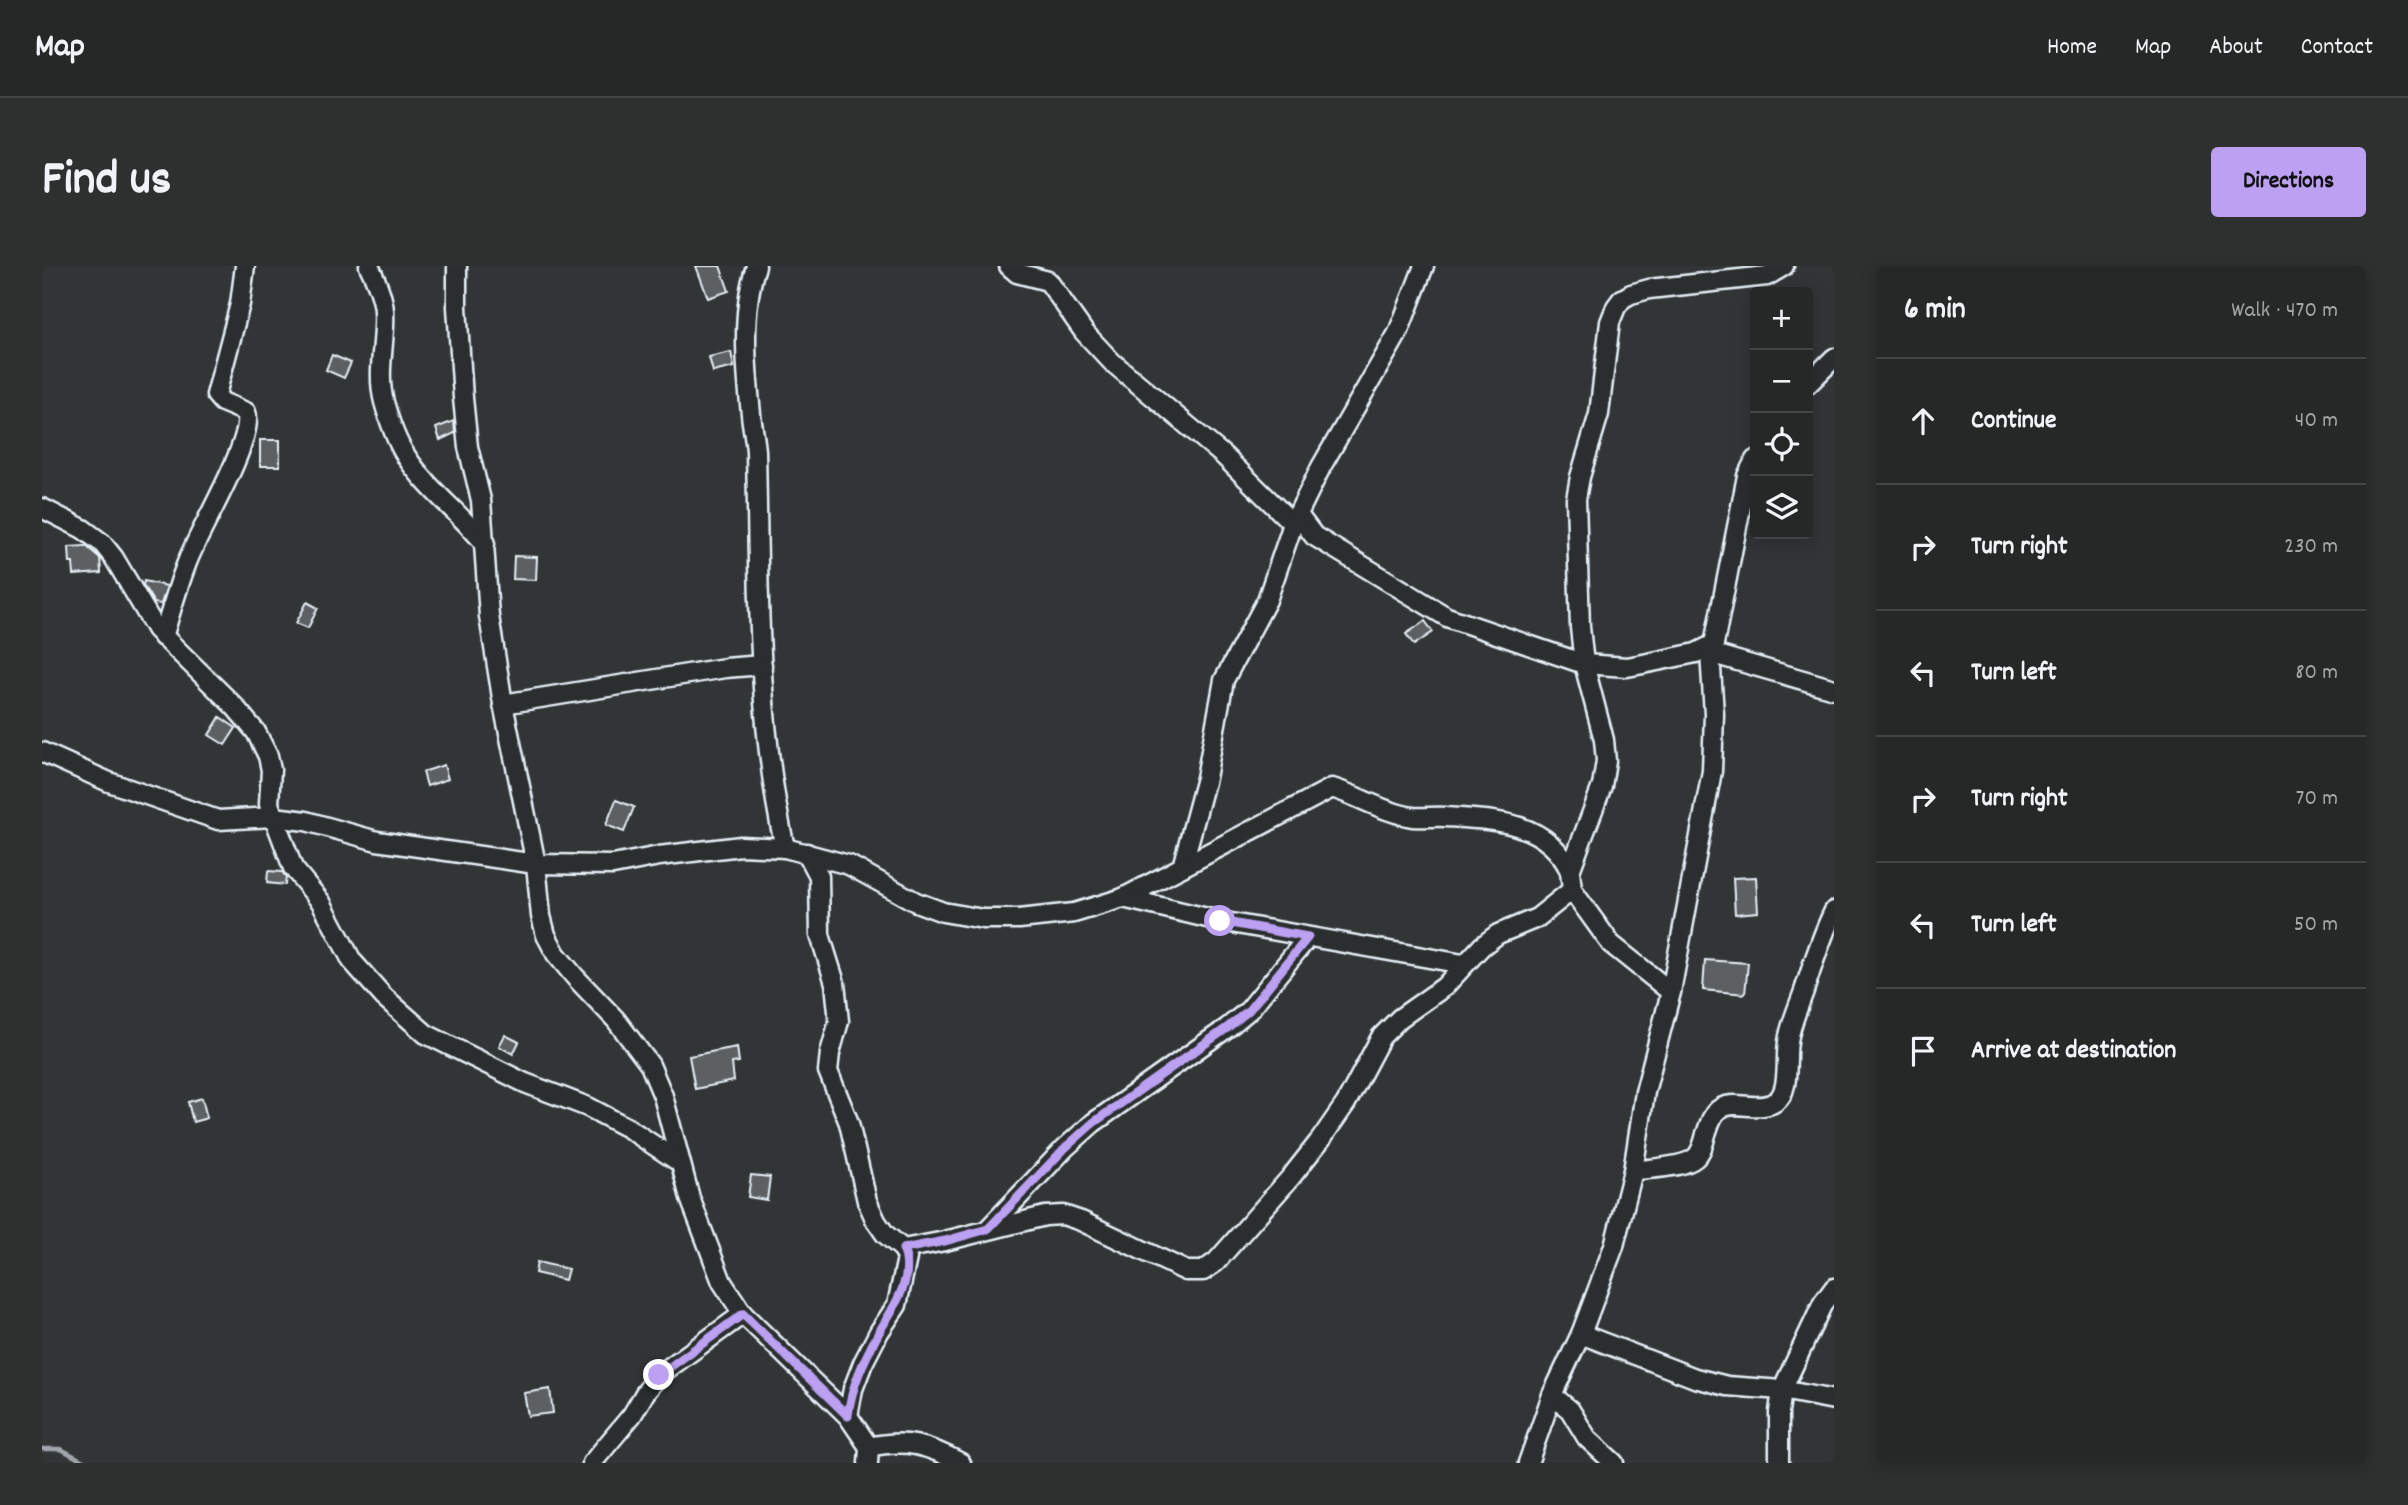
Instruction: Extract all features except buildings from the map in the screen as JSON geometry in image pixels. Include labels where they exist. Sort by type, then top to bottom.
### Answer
[{"type":"street","points":[[163,637],[186,562],[225,484],[247,430],[249,419],[246,412],[222,402],[216,395],[240,304],[246,266]]},
{"type":"street","points":[[369,266],[382,296],[384,314],[380,362],[383,400],[396,436],[405,456],[423,479],[485,544]]},
{"type":"street","points":[[457,266],[463,398],[468,447],[481,500],[489,616],[503,704],[536,864],[541,916],[546,935],[562,961],[616,1020],[650,1065],[663,1096],[690,1198],[722,1282],[743,1314],[848,1416],[869,1455],[888,1443],[911,1443],[939,1451],[961,1463]]},
{"type":"street","points":[[756,266],[749,287],[747,321],[755,447],[756,556],[762,665],[774,793],[785,848]]},
{"type":"street","points":[[1009,266],[1017,273],[1048,281],[1084,332],[1112,362],[1224,456],[1314,537],[1447,617],[1584,664],[1635,666],[1712,649],[1834,689]]},
{"type":"street","points":[[1182,867],[1206,778],[1224,680],[1267,600],[1295,519],[1321,467],[1398,332],[1424,266]]},
{"type":"street","points":[[1570,871],[1602,786],[1606,761],[1604,740],[1584,664],[1580,627],[1576,499],[1599,414],[1610,322],[1616,307],[1631,293],[1767,276],[1784,266]]},
{"type":"street","points":[[1813,379],[1834,358]]},
{"type":"street","points":[[1528,1463],[1552,1395],[1581,1334],[1614,1246],[1633,1171],[1645,1092],[1671,992],[1712,771],[1712,649],[1750,470]]},
{"type":"street","points":[[42,508],[102,542],[163,637],[235,707],[256,732],[268,756],[271,770],[268,798],[293,868],[321,902],[352,961],[384,997],[426,1034],[525,1083],[598,1112],[628,1128],[679,1162]]},
{"type":"street","points":[[503,704],[725,668],[762,665]]},
{"type":"street","points":[[42,752],[109,782],[218,820],[274,817],[306,821],[377,841],[536,864],[612,866],[659,856],[741,846],[785,848],[849,864],[916,902],[943,912],[983,919],[1019,919],[1074,913],[1123,898],[1332,788],[1414,817],[1444,816],[1530,829],[1552,842],[1564,857],[1570,871],[1572,890],[1611,944],[1671,992]]},
{"type":"street","points":[[807,853],[819,876],[820,935],[835,983],[839,1021],[828,1071],[849,1123],[867,1201],[885,1234],[903,1249],[907,1258],[897,1305],[863,1363],[853,1389],[848,1416]]},
{"type":"street","points":[[903,1249],[988,1229],[1006,1228],[1045,1216],[1063,1215],[1186,1271],[1203,1271],[1216,1262],[1321,1139],[1346,1103],[1381,1037],[1399,1018],[1444,987],[1463,964],[1498,934],[1537,918],[1572,890]]},
{"type":"street","points":[[1123,898],[1220,921],[1463,964]]},
{"type":"street","points":[[1633,1171],[1686,1163],[1697,1157],[1702,1149],[1711,1119],[1718,1109],[1728,1106],[1766,1106],[1776,1102],[1782,1095],[1786,1086],[1788,1038],[1824,932],[1834,911]]},
{"type":"street","points":[[988,1229],[1065,1148],[1093,1123],[1249,1010],[1308,937]]},
{"type":"street","points":[[1779,1463],[1782,1390],[1822,1303],[1834,1288]]},
{"type":"street","points":[[592,1463],[632,1415],[659,1375],[743,1314]]},
{"type":"street","points":[[1581,1334],[1695,1378],[1737,1388],[1782,1390],[1834,1400]]},
{"type":"street","points":[[1552,1395],[1570,1410],[1587,1438],[1614,1463]]},
{"type":"waterway","points":[[42,1449],[61,1449],[87,1463]]},
{"type":"route","points":[[659,1375],[743,1314],[848,1416],[849,1402],[863,1363],[901,1294],[907,1268],[903,1249],[988,1229],[1065,1148],[1093,1123],[1249,1010],[1308,937],[1220,921]]}]
